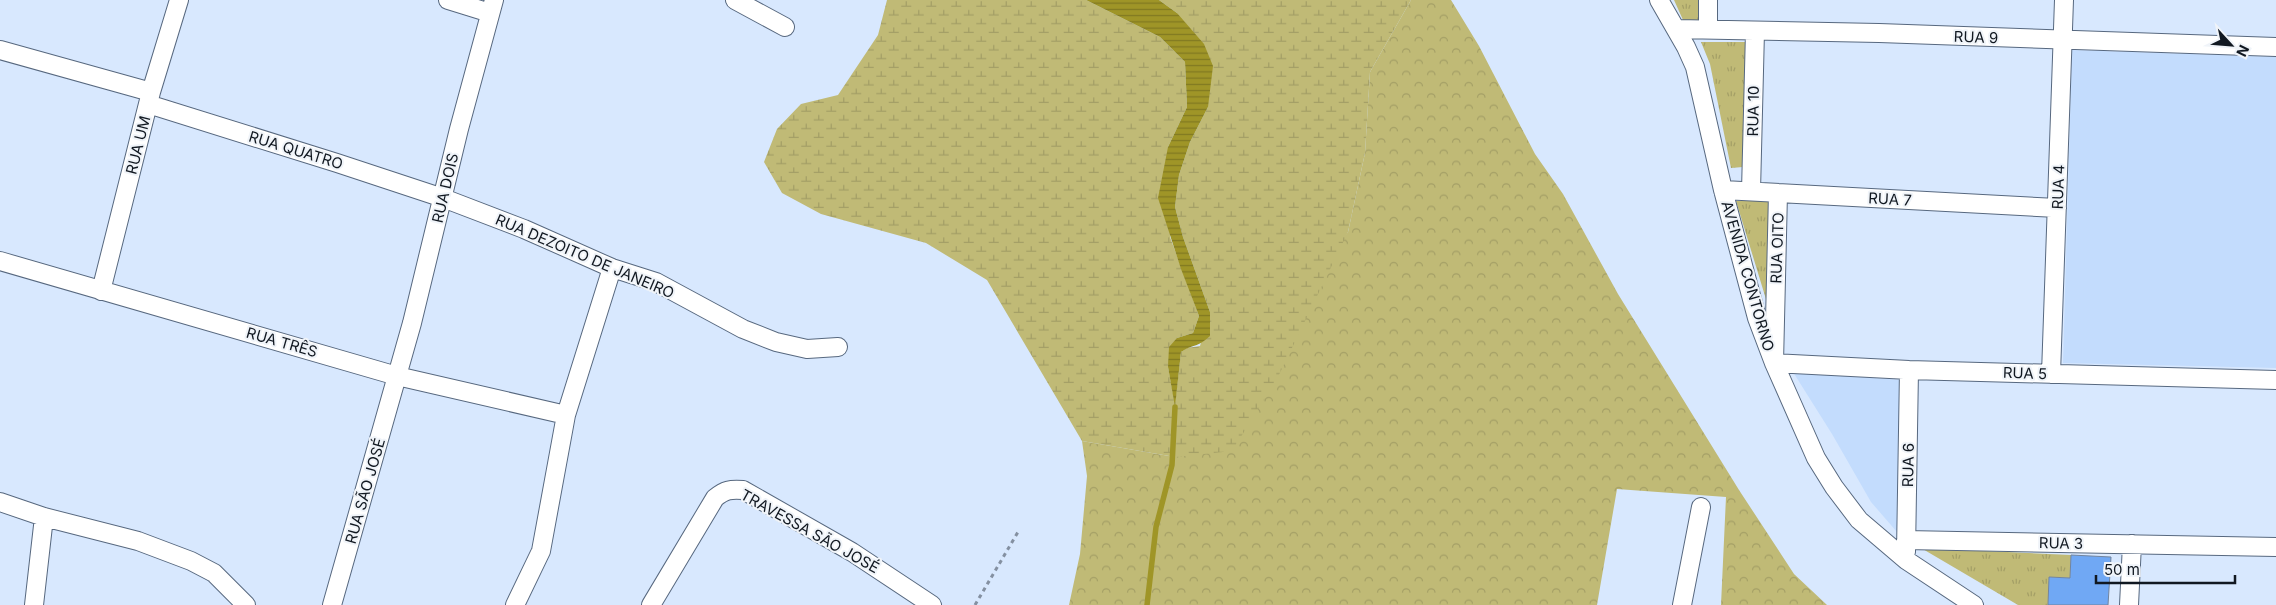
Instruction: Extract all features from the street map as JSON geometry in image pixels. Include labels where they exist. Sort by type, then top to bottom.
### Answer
[{"type":"street","name":"RUA UM","points":[[101,291],[150,98],[179,0]]},
{"type":"street","points":[[448,0],[492,7]]},
{"type":"street","points":[[735,0],[785,27]]},
{"type":"street","name":"AVENIDA CONTORNO","points":[[1658,0],[1691,57],[1698,78],[1723,190],[1746,278],[1774,363],[1816,458],[1834,487],[1859,520],[1906,560],[1974,605]]},
{"type":"street","points":[[1708,0],[1708,30]]},
{"type":"street","name":"RUA 4","points":[[2051,374],[2064,0]]},
{"type":"street","name":"RUA DOIS","points":[[398,376],[492,7]]},
{"type":"street","name":"RUA 9","points":[[1676,29],[2276,47]]},
{"type":"street","name":"RUA 10","points":[[1751,191],[1755,30]]},
{"type":"street","name":"RUA QUATRO","points":[[0,50],[150,98],[443,198]]},
{"type":"street","name":"RUA 7","points":[[1723,190],[2057,208]]},
{"type":"street","name":"RUA OITO","points":[[1774,363],[1778,193]]},
{"type":"street","name":"RUA DEZOITO DE JANEIRO","points":[[443,198],[524,229],[612,268],[656,282],[744,329],[776,342],[807,349],[838,347]]},
{"type":"street","name":"RUA TRÊS","points":[[0,261],[398,376],[566,415]]},
{"type":"street","points":[[515,605],[541,551],[566,415],[612,268]]},
{"type":"street","name":"RUA 5","points":[[1774,363],[1909,370],[2276,380]]},
{"type":"street","name":"RUA 6","points":[[1906,560],[1909,370]]},
{"type":"street","name":"RUA SÃO JOSÉ","points":[[332,605],[398,376]]},
{"type":"street","name":"TRAVESSA SÃO JOSÉ","points":[[651,605],[715,498],[723,491],[731,489],[743,490],[852,552],[932,605]]},
{"type":"street","points":[[0,502],[44,517],[138,541],[191,561],[214,573],[246,605]]},
{"type":"street","points":[[1682,605],[1701,507]]},
{"type":"street","points":[[34,605],[44,517]]},
{"type":"street","name":"RUA 3","points":[[1906,540],[2276,547]]},
{"type":"street","points":[[2129,605],[2132,544]]},
{"type":"path","points":[[975,605],[1018,532]]},
{"type":"shaded area","points":[[1086,0],[1159,0],[1177,13],[1204,44],[1213,66],[1208,107],[1190,142],[1179,175],[1175,207],[1183,237],[1210,312],[1210,336],[1181,352],[1175,407],[1168,367],[1169,347],[1177,338],[1193,333],[1199,316],[1181,269],[1158,198],[1168,147],[1187,107],[1185,62],[1160,37]]},
{"type":"shaded area","points":[[2072,50],[2276,57],[2276,368],[2063,363]]},
{"type":"shaded area","points":[[1793,372],[1902,380],[1897,532],[1871,502],[1832,434]]},
{"type":"green space","points":[[887,0],[1086,0],[1160,37],[1185,62],[1187,107],[1168,147],[1170,237],[1199,316],[1193,333],[1177,338],[1168,367],[1175,404],[1181,352],[1187,348],[1200,346],[1210,312],[1183,237],[1175,207],[1179,175],[1190,142],[1208,107],[1177,13],[1159,0],[1411,0],[1370,72],[1365,153],[1348,232],[1276,381],[1232,451],[1175,457],[1082,441],[987,280],[926,243],[821,214],[782,193],[764,162],[777,129],[801,104],[838,95],[878,35]]},
{"type":"green space","points":[[1411,0],[1451,0],[1479,46],[1535,154],[1563,194],[1618,294],[1739,490],[1794,574],[1827,605],[1721,605],[1726,497],[1617,489],[1597,605],[1069,605],[1080,554],[1087,476],[1082,441],[1175,457],[1348,232],[1365,153],[1370,72]]},
{"type":"green space","points":[[1674,0],[1698,0],[1698,20],[1683,20]]},
{"type":"green space","points":[[1701,42],[1747,42],[1743,167],[1731,168],[1710,64]]},
{"type":"green space","points":[[1736,201],[1771,201],[1769,309]]},
{"type":"green space","points":[[1921,548],[2071,555],[2070,578],[2049,577],[2048,605],[2018,605]]},
{"type":"building","points":[[2071,555],[2111,557],[2108,605],[2048,605],[2049,577],[2070,578]]},
{"type":"waterway","points":[[1147,605],[1156,527],[1172,465],[1175,407]]}]
